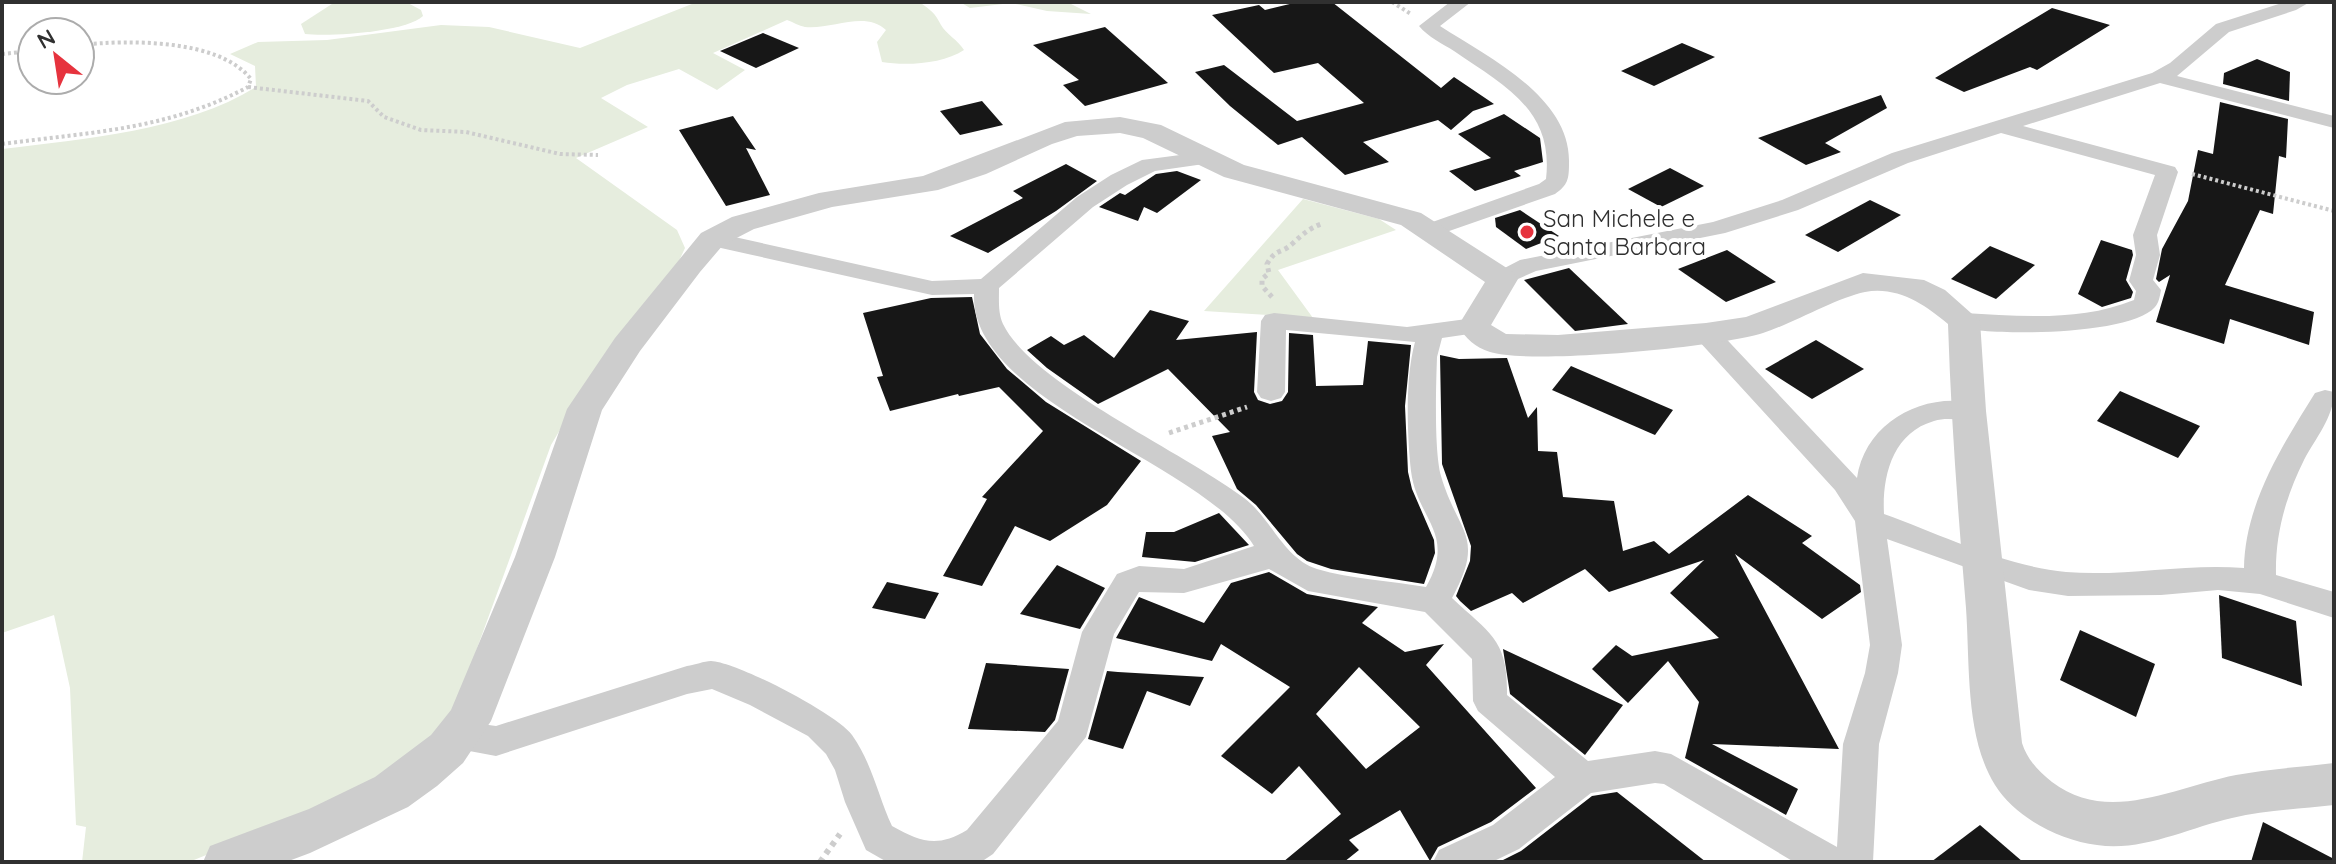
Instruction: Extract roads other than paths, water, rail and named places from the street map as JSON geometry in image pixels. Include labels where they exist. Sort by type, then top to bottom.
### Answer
[{"type":"street","points":[[1432,230],[1547,189],[1557,182],[1560,156],[1553,130],[1539,107],[1428,26],[1462,2]]},
{"type":"street","points":[[1474,326],[1502,279],[1529,265],[1717,228],[1790,205],[1900,158],[2180,69],[2210,35],[2235,20],[2301,2]]},
{"type":"street","points":[[2159,77],[2334,122]]},
{"type":"street","points":[[227,862],[384,796],[433,763],[460,736],[469,721],[535,557],[585,409],[627,345],[712,239],[767,214],[829,199],[928,184],[1074,128],[1120,125],[1151,131],[1234,171],[1392,212],[1432,230],[1502,279]]},
{"type":"street","points":[[1474,326],[1483,336],[1501,344],[1558,346],[1706,333],[1752,326],[1863,282],[1913,287],[1934,297],[1964,321],[2024,323],[2105,320],[2145,304],[2149,290],[2141,281],[2148,255],[2145,235],[2167,172],[2001,127]]},
{"type":"street","points":[[712,239],[932,288],[987,286],[1085,202],[1119,180],[1150,165],[1203,158]]},
{"type":"street","points":[[987,286],[985,305],[991,327],[1012,357],[1084,408],[1234,504],[1267,537],[1274,557],[1308,579],[1434,601],[1487,652],[1491,665],[1490,701],[1582,778]]},
{"type":"street","points":[[1271,392],[1274,321],[1407,335],[1474,326]]},
{"type":"street","points":[[1964,321],[1980,561],[1999,743],[2005,762],[2018,781],[2038,800],[2062,814],[2088,824],[2112,827],[2236,796],[2334,784]]},
{"type":"street","points":[[1430,333],[1424,357],[1423,385],[1426,474],[1455,547],[1448,576],[1434,601]]},
{"type":"street","points":[[1706,333],[1845,483],[1870,521],[2029,578],[2068,584],[2161,583],[2218,578],[2260,582],[2334,605]]},
{"type":"street","points":[[2260,582],[2263,535],[2281,472],[2325,399]]},
{"type":"street","points":[[1854,862],[1860,830],[1859,759],[1886,649],[1870,521],[1870,475],[1884,445],[1895,431],[1913,418],[1953,408],[1968,411]]},
{"type":"street","points":[[460,736],[496,741],[687,680],[713,675],[762,695],[820,726],[838,743],[852,766],[879,838],[915,858],[954,858],[980,842],[1074,727],[1098,632],[1128,583],[1139,578],[1184,581],[1274,557]]},
{"type":"street","points":[[1452,862],[1506,837],[1582,778],[1655,767],[1671,770],[1828,862]]},
{"type":"place","name":"San Michele e Santa Barbara","points":[[1527,232]]}]
